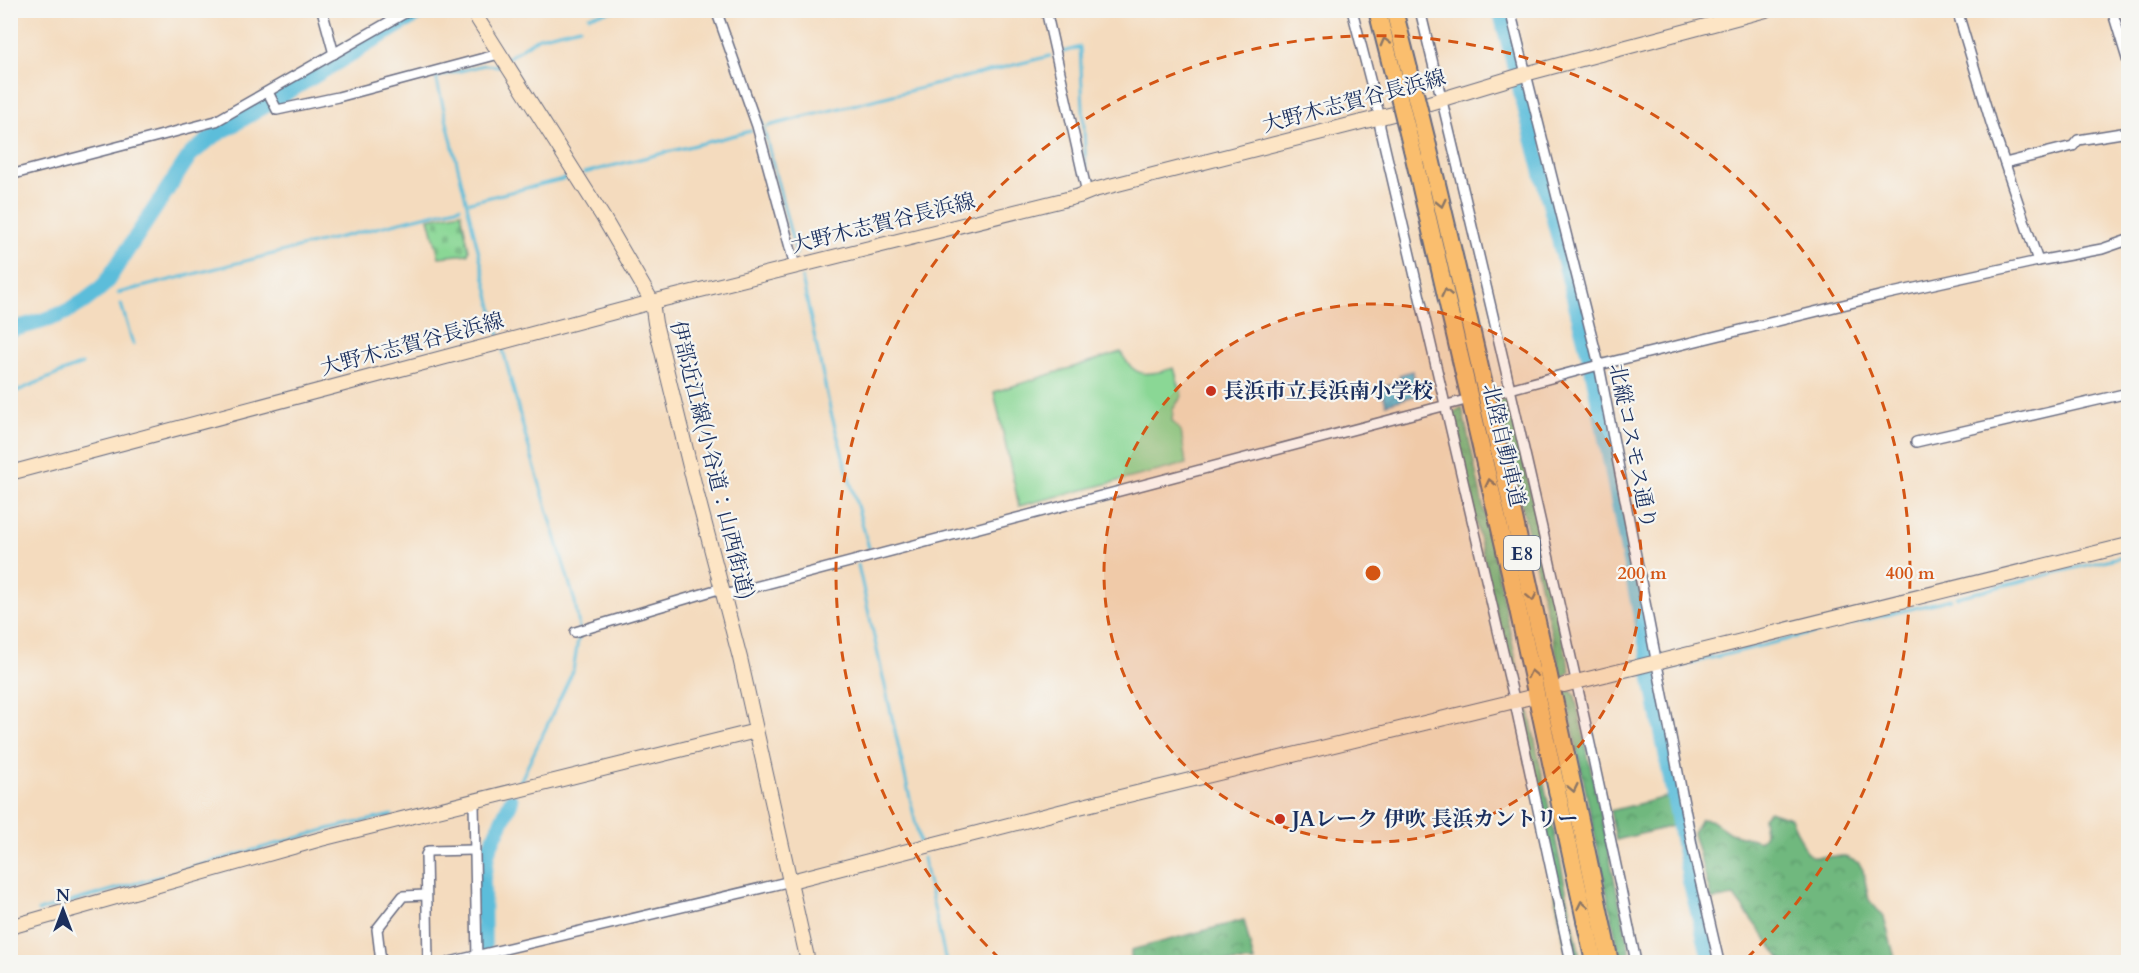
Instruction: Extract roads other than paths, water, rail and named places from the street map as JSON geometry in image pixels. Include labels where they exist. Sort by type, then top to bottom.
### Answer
[{"type":"highway","name":"北陸自動車道","points":[[1377,10],[1401,71],[1479,359],[1610,963]]},
{"type":"highway","name":"北陸自動車道","points":[[1394,10],[1401,71]]},
{"type":"highway","name":"北陸自動車道","points":[[1420,147],[1594,963]]},
{"type":"main road","name":"伊部近江線(小谷道：山西街道)","points":[[472,10],[603,217],[652,302],[667,375],[740,658],[808,963]]},
{"type":"main road","name":"大野木志賀谷長浜線","points":[[10,473],[652,302],[1379,117],[1525,74],[1766,10]]},
{"type":"main road","points":[[1570,684],[2128,545]]},
{"type":"main road","points":[[791,880],[1075,808],[1531,698]]},
{"type":"main road","points":[[10,927],[321,839],[474,803],[756,731]]},
{"type":"street","points":[[322,10],[334,54]]},
{"type":"street","points":[[10,175],[216,122],[410,10]]},
{"type":"street","points":[[716,10],[757,126],[795,266]]},
{"type":"street","points":[[1046,10],[1087,193]]},
{"type":"street","points":[[1352,10],[1515,703],[1571,963]]},
{"type":"street","points":[[1420,10],[1511,389],[1570,684],[1636,963]]},
{"type":"street","name":"北縦コスモス通り","points":[[1510,10],[1594,366],[1661,676],[1693,850],[1719,963]]},
{"type":"street","points":[[1957,10],[2038,261]]},
{"type":"street","points":[[2112,10],[2128,62]]},
{"type":"street","points":[[268,92],[277,110],[503,60]]},
{"type":"street","points":[[2005,163],[2073,146],[2078,140],[2128,132]]},
{"type":"street","points":[[1495,393],[1594,366],[1879,296],[2102,249],[2128,240]]},
{"type":"street","points":[[1916,442],[2128,393]]},
{"type":"street","points":[[580,631],[723,591],[1462,401]]},
{"type":"street","points":[[474,803],[474,850],[480,958]]},
{"type":"street","points":[[428,963],[426,855],[428,851],[474,850]]},
{"type":"street","points":[[450,963],[480,958],[791,880]]},
{"type":"street","points":[[381,963],[377,929],[403,896],[426,895]]},
{"type":"water","points":[[1412,371],[1418,395],[1386,404],[1381,387],[1401,382],[1399,375]]},
{"type":"waterway","points":[[10,330],[72,309],[105,284],[190,155],[211,138],[424,10]]},
{"type":"waterway","points":[[589,16],[616,10]]},
{"type":"waterway","points":[[722,10],[763,125]]},
{"type":"waterway","points":[[1500,10],[1514,64]]},
{"type":"waterway","points":[[506,59],[539,37],[580,27]]},
{"type":"waterway","points":[[1063,52],[1080,47],[1086,170]]},
{"type":"waterway","points":[[768,126],[1050,56]]},
{"type":"waterway","points":[[499,336],[436,77],[484,65],[499,66],[501,64]]},
{"type":"waterway","points":[[1520,88],[1591,363],[1649,658]]},
{"type":"waterway","points":[[764,129],[796,254]]},
{"type":"waterway","points":[[584,173],[751,131]]},
{"type":"waterway","points":[[470,202],[571,177]]},
{"type":"waterway","points":[[118,293],[460,207]]},
{"type":"waterway","points":[[802,278],[831,413],[869,548]]},
{"type":"waterway","points":[[121,304],[133,344]]},
{"type":"waterway","points":[[502,346],[526,438],[575,602],[579,628]]},
{"type":"waterway","points":[[10,394],[82,364]]},
{"type":"waterway","points":[[1957,597],[2128,555]]},
{"type":"waterway","points":[[858,565],[920,843]]},
{"type":"waterway","points":[[1651,673],[1951,599]]},
{"type":"waterway","points":[[519,784],[573,671],[579,634]]},
{"type":"waterway","points":[[1650,668],[1690,881],[1711,962]]},
{"type":"waterway","points":[[484,962],[483,878],[488,851],[511,801]]},
{"type":"waterway","points":[[38,911],[332,828],[392,815]]},
{"type":"waterway","points":[[923,858],[946,962]]},
{"type":"place","name":"長浜市立長浜南小学校","points":[[1211,391]]},
{"type":"place","name":"JAレーク 伊吹 長浜カントリー","points":[[1280,819]]}]
